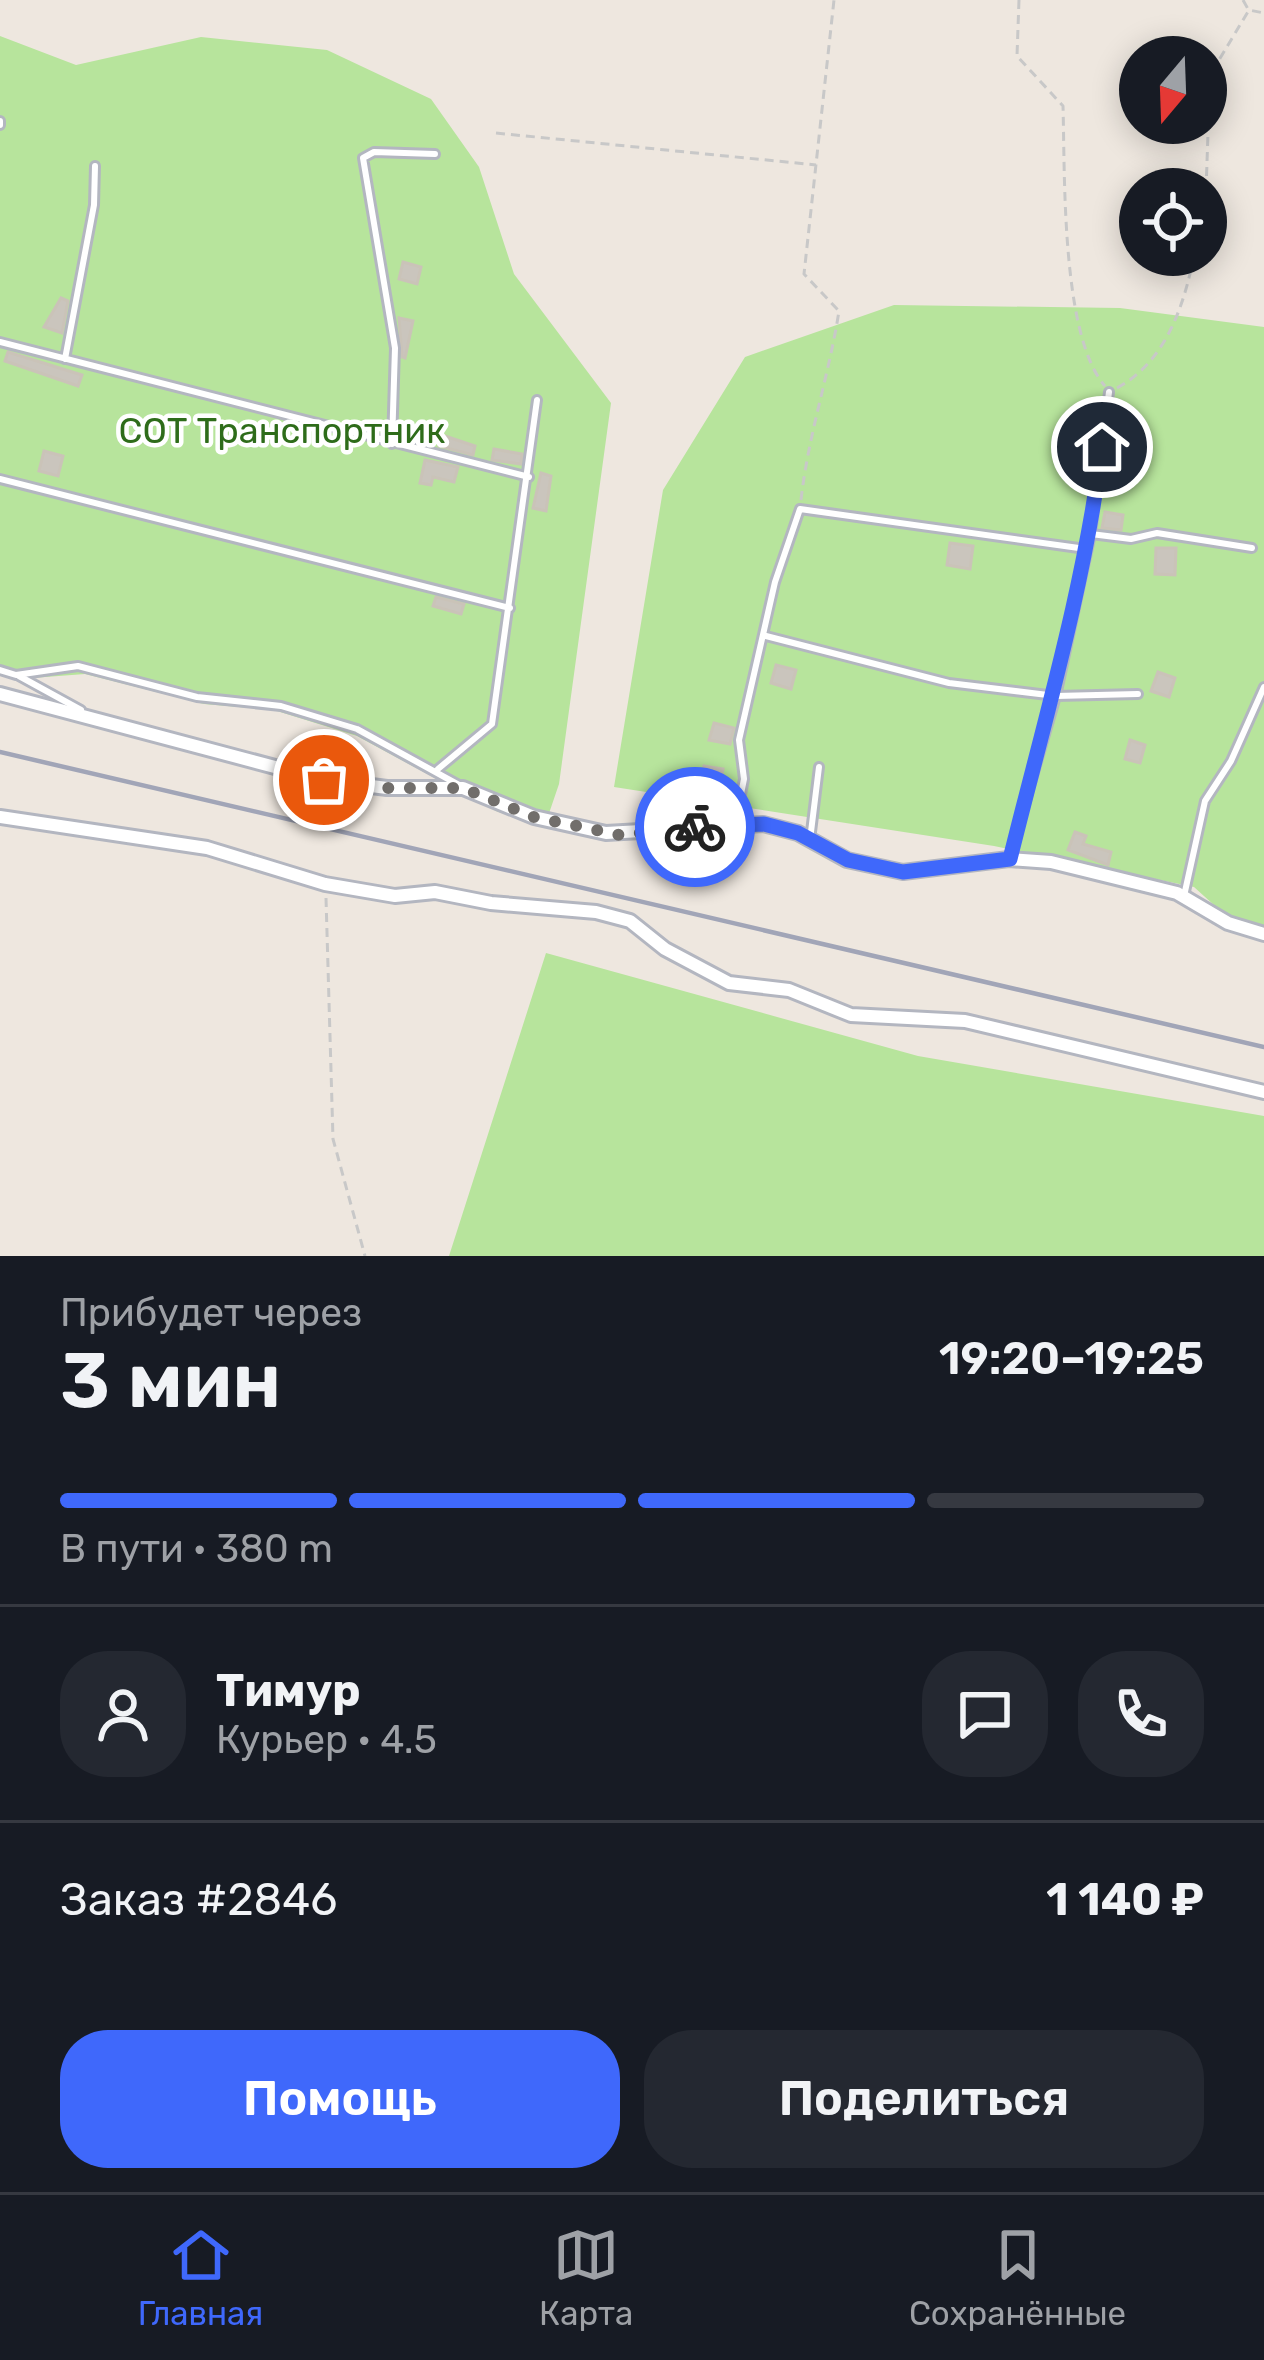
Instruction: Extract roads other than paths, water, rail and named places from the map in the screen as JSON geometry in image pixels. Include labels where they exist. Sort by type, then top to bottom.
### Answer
[{"type":"street","points":[[0,694],[324,780],[387,788],[463,788],[534,817],[620,835],[764,824],[848,860],[903,872],[1010,859],[1051,862],[1184,896],[1228,923],[1264,934]]},
{"type":"street","points":[[0,817],[207,848],[325,884],[395,896],[435,892],[491,903],[596,912],[630,921],[665,949],[729,983],[789,990],[851,1015],[965,1021],[1264,1092]]},
{"type":"lane","points":[[392,444],[395,348],[362,158],[374,152],[435,154]]},
{"type":"lane","points":[[65,359],[94,205],[95,166]]},
{"type":"lane","points":[[0,342],[529,477]]},
{"type":"lane","points":[[1010,859],[1056,696],[1091,534],[1109,392]]},
{"type":"lane","points":[[437,770],[492,724],[537,400]]},
{"type":"lane","points":[[0,478],[510,608]]},
{"type":"lane","points":[[734,824],[744,779],[739,740],[775,582],[800,509],[1086,549]]},
{"type":"lane","points":[[1091,534],[1131,539],[1157,533],[1252,548]]},
{"type":"lane","points":[[766,636],[949,683],[1056,696],[1138,694]]},
{"type":"lane","points":[[16,675],[78,666],[197,697],[281,706],[356,729],[463,788]]},
{"type":"lane","points":[[0,670],[92,716]]},
{"type":"lane","points":[[1184,896],[1205,801],[1232,761],[1264,687]]},
{"type":"lane","points":[[810,840],[819,767]]},
{"type":"railway","points":[[0,752],[1264,1047]]},
{"type":"park label","name":"СОТ Транспортник","points":[[282,430]]}]
